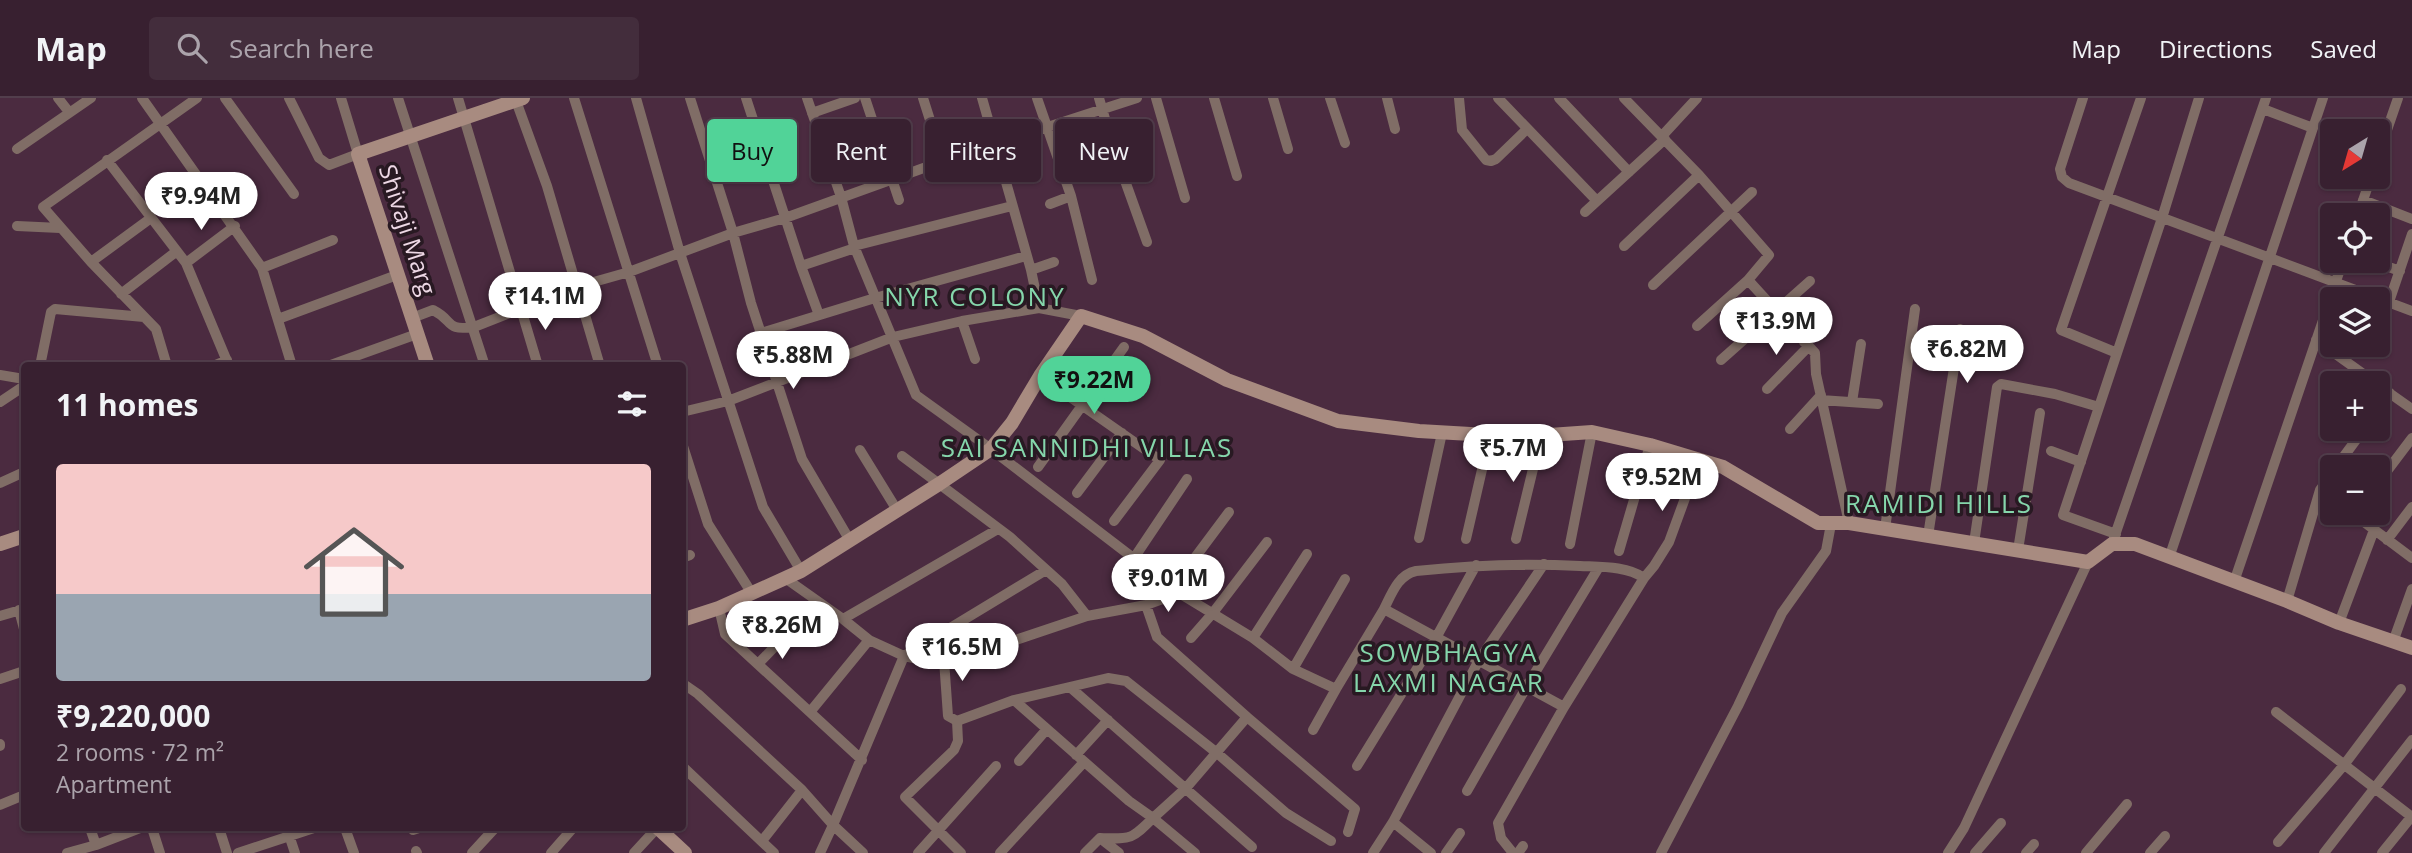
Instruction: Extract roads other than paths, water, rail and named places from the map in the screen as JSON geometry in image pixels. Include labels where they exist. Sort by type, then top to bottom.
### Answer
[{"type":"street","points":[[58,98],[69,113]]},
{"type":"street","points":[[17,149],[92,98]]},
{"type":"street","points":[[142,98],[235,226],[262,268],[291,362]]},
{"type":"street","points":[[166,362],[156,329],[91,262],[43,207],[197,98]]},
{"type":"street","points":[[225,98],[294,194]]},
{"type":"street","points":[[289,98],[323,163],[329,165],[358,154],[341,98]]},
{"type":"street","points":[[398,98],[484,362]]},
{"type":"street","points":[[458,98],[537,362]]},
{"type":"street","points":[[574,98],[657,362]]},
{"type":"street","points":[[636,98],[680,253],[763,507],[801,571]]},
{"type":"street","points":[[690,98],[802,459],[849,539]]},
{"type":"street","points":[[746,98],[819,315]]},
{"type":"street","points":[[807,98],[841,197],[854,247],[916,395],[1176,590],[1254,638],[1293,669],[1336,689]]},
{"type":"street","points":[[812,113],[855,98]]},
{"type":"street","points":[[865,98],[872,119]]},
{"type":"street","points":[[923,98],[930,119]]},
{"type":"street","points":[[982,98],[988,119]]},
{"type":"street","points":[[1037,98],[1071,196],[1092,280]]},
{"type":"street","points":[[1099,98],[1114,150],[1147,242]]},
{"type":"street","points":[[1041,130],[1137,98]]},
{"type":"street","points":[[1156,98],[1185,198]]},
{"type":"street","points":[[1214,98],[1237,176]]},
{"type":"street","points":[[1273,98],[1288,149]]},
{"type":"street","points":[[1330,98],[1345,143]]},
{"type":"street","points":[[1387,98],[1395,129]]},
{"type":"street","points":[[1459,98],[1462,130],[1486,160],[1496,159],[1527,129]]},
{"type":"street","points":[[1498,98],[1597,201]]},
{"type":"street","points":[[1559,98],[1629,172]]},
{"type":"street","points":[[1624,98],[1699,175],[1769,255],[1748,280],[1697,326]]},
{"type":"street","points":[[1585,212],[1663,138],[1697,98]]},
{"type":"street","points":[[2083,98],[2060,169],[2062,177],[2106,197],[2349,287]]},
{"type":"street","points":[[2117,353],[2061,330],[2141,98]]},
{"type":"street","points":[[2199,98],[2063,515],[2114,539],[2135,544],[2339,623],[2412,648]]},
{"type":"street","points":[[2169,558],[2323,98]]},
{"type":"street","points":[[2390,121],[2398,98]]},
{"type":"street","points":[[518,99],[547,186],[599,362]]},
{"type":"street","name":"Shivaji Marg","points":[[427,362],[358,154],[518,99]]},
{"type":"street","points":[[1948,853],[1964,828],[2088,562],[2114,539],[2264,103],[2313,128]]},
{"type":"street","points":[[107,160],[186,263],[228,362]]},
{"type":"street","points":[[1624,246],[1699,175]]},
{"type":"street","points":[[412,318],[433,310],[442,315],[450,326],[458,329],[474,327],[576,287],[629,272],[884,182]]},
{"type":"street","points":[[893,182],[899,200]]},
{"type":"street","points":[[1005,182],[1039,308]]},
{"type":"street","points":[[2362,203],[2367,189]]},
{"type":"street","points":[[1653,285],[1752,192]]},
{"type":"street","points":[[1050,204],[1071,196]]},
{"type":"street","points":[[2363,200],[2412,219]]},
{"type":"street","points":[[802,265],[854,247],[1012,206]]},
{"type":"street","points":[[91,262],[151,218]]},
{"type":"street","points":[[17,226],[60,228]]},
{"type":"street","points":[[186,263],[235,226]]},
{"type":"street","points":[[2390,299],[2412,234]]},
{"type":"street","points":[[262,268],[333,240]]},
{"type":"street","points":[[121,294],[177,251]]},
{"type":"street","points":[[761,333],[1026,256]]},
{"type":"street","points":[[1031,270],[1054,262]]},
{"type":"street","points":[[2390,267],[2400,271]]},
{"type":"street","points":[[2234,582],[2339,273]]},
{"type":"street","points":[[278,319],[397,275]]},
{"type":"street","points":[[1748,280],[1815,353],[1816,374],[1849,523]]},
{"type":"street","points":[[1721,360],[1810,281]]},
{"type":"street","points":[[2390,302],[2412,311]]},
{"type":"street","points":[[686,411],[728,401],[893,337],[962,321],[1039,308],[1081,316],[1143,336],[1227,380],[1338,421],[1443,433],[1541,436],[1592,432],[1650,445],[1723,467],[1818,523],[1849,523],[2088,562]]},
{"type":"street","points":[[41,362],[51,312],[55,309],[144,317]]},
{"type":"street","points":[[1885,529],[1915,309]]},
{"type":"street","points":[[686,619],[719,608],[801,571],[991,449],[1012,423],[1081,316]]},
{"type":"street","points":[[962,321],[975,359]]},
{"type":"street","points":[[1767,389],[1819,326]]},
{"type":"street","points":[[1928,536],[1960,329]]},
{"type":"street","points":[[339,362],[417,334]]},
{"type":"street","points":[[2316,340],[2359,371]]},
{"type":"street","points":[[1852,402],[1861,344]]},
{"type":"street","points":[[1038,467],[1124,347]]},
{"type":"street","points":[[0,375],[21,378]]},
{"type":"street","points":[[1040,376],[1160,460],[1114,521]]},
{"type":"street","points":[[1973,543],[1997,387],[2001,384],[2055,394],[2099,407]]},
{"type":"street","points":[[0,402],[21,388]]},
{"type":"street","points":[[2390,393],[2412,409]]},
{"type":"street","points":[[1821,398],[1878,404]]},
{"type":"street","points":[[1790,429],[1821,398]]},
{"type":"street","points":[[2018,550],[2040,413]]},
{"type":"street","points":[[1570,544],[1592,432]]},
{"type":"street","points":[[1077,493],[1122,433]]},
{"type":"street","points":[[1419,538],[1443,433]]},
{"type":"street","points":[[1466,539],[1490,435]]},
{"type":"street","points":[[1516,539],[1541,436]]},
{"type":"street","points":[[2390,467],[2412,438]]},
{"type":"street","points":[[1619,551],[1650,445]]},
{"type":"street","points":[[860,450],[897,510]]},
{"type":"street","points":[[2051,451],[2081,462]]},
{"type":"street","points":[[686,455],[708,524],[751,592]]},
{"type":"street","points":[[902,456],[998,528],[1062,584],[1087,616]]},
{"type":"street","points":[[1513,853],[1501,838],[1498,823],[1564,707],[1644,578],[1670,542],[1699,460]]},
{"type":"street","points":[[0,483],[21,473]]},
{"type":"street","points":[[1134,558],[1187,479]]},
{"type":"street","points":[[2287,601],[2320,490]]},
{"type":"street","points":[[2387,540],[2412,507]]},
{"type":"street","points":[[785,578],[869,640],[904,656],[923,660],[965,657],[1087,616],[1146,605],[1176,590],[1229,512]]},
{"type":"street","points":[[1661,853],[1738,706],[1782,613],[1826,551],[1831,524]]},
{"type":"street","points":[[2368,525],[2412,558]]},
{"type":"street","points":[[844,619],[998,528]]},
{"type":"street","points":[[2339,623],[2374,530]]},
{"type":"street","points":[[0,544],[21,537]]},
{"type":"street","points":[[1191,638],[1267,542]]},
{"type":"street","points":[[1254,638],[1307,554]]},
{"type":"street","points":[[1313,730],[1401,577],[1406,573],[1476,565],[1544,564],[1635,572],[1644,578]]},
{"type":"street","points":[[1373,853],[1393,822],[1479,660],[1544,564]]},
{"type":"street","points":[[1357,766],[1437,636],[1476,565]]},
{"type":"street","points":[[1467,791],[1599,567]]},
{"type":"street","points":[[820,853],[862,760],[904,656],[1046,570]]},
{"type":"street","points":[[1293,669],[1345,579]]},
{"type":"street","points":[[2393,642],[2412,589]]},
{"type":"street","points":[[1146,605],[1157,637],[1354,808],[1348,832]]},
{"type":"street","points":[[719,608],[725,634],[862,760]]},
{"type":"street","points":[[0,616],[21,609]]},
{"type":"street","points":[[1384,609],[1564,707]]},
{"type":"street","points":[[758,664],[784,636]]},
{"type":"street","points":[[810,712],[869,640]]},
{"type":"street","points":[[944,660],[948,716],[957,721],[1014,700],[1108,678],[1126,681],[1217,753],[1286,813],[1331,841]]},
{"type":"street","points":[[0,680],[21,672]]},
{"type":"street","points":[[686,686],[802,790],[863,853]]},
{"type":"street","points":[[1071,688],[1252,847]]},
{"type":"street","points":[[2278,842],[2344,765],[2401,690]]},
{"type":"street","points":[[1014,700],[1129,801],[1195,853]]},
{"type":"street","points":[[2276,712],[2412,817],[2382,853]]},
{"type":"street","points":[[1085,853],[1100,838],[1130,838],[1136,835],[1186,788],[1247,717]]},
{"type":"street","points":[[1000,853],[1080,758],[1108,720]]},
{"type":"street","points":[[957,721],[958,741],[954,750],[905,797],[961,853]]},
{"type":"street","points":[[1020,761],[1047,729]]},
{"type":"street","points":[[2324,853],[2412,740]]},
{"type":"street","points":[[918,853],[996,766]]},
{"type":"street","points":[[686,770],[774,853]]},
{"type":"street","points":[[762,841],[802,790]]},
{"type":"street","points":[[0,804],[21,796]]},
{"type":"street","points":[[2086,853],[2127,804]]},
{"type":"street","points":[[1393,822],[1431,853]]},
{"type":"street","points":[[1975,853],[2001,822]]},
{"type":"street","points":[[91,831],[96,845]]},
{"type":"street","points":[[67,853],[132,831]]},
{"type":"street","points":[[153,831],[160,853]]},
{"type":"street","points":[[220,831],[227,853]]},
{"type":"street","points":[[238,853],[303,831]]},
{"type":"street","points":[[346,831],[354,853]]},
{"type":"street","points":[[472,853],[492,831]]},
{"type":"street","points":[[551,853],[570,831]]},
{"type":"street","points":[[634,853],[655,831]]},
{"type":"street","points":[[661,831],[684,853]]},
{"type":"street","points":[[1446,853],[1460,833]]},
{"type":"street","points":[[289,835],[295,853]]},
{"type":"street","points":[[2150,853],[2165,836]]},
{"type":"street","points":[[1100,838],[1119,853]]},
{"type":"street","points":[[2026,853],[2034,844]]},
{"type":"district","name":"NYR COLONY","points":[[975,297]]},
{"type":"district","name":"SAI SANNIDHI VILLAS","points":[[1087,448]]},
{"type":"district","name":"RAMIDI HILLS","points":[[1939,504]]},
{"type":"district","name":"SOWBHAGYA LAXMI NAGAR","points":[[1449,668]]}]
